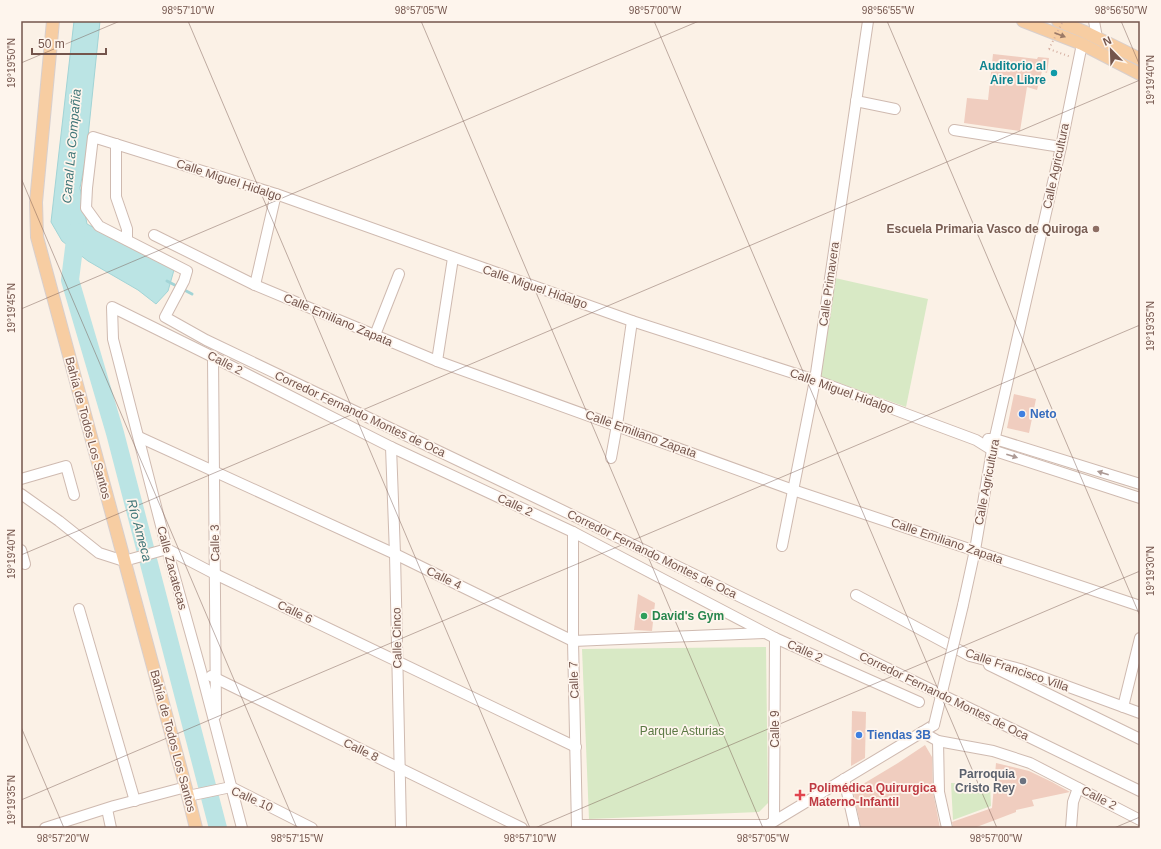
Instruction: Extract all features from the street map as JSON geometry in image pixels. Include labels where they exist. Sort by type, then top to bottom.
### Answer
[{"type":"main road","name":"Bahía de Todos Los Santos","points":[[53,21],[36,202],[37,237],[129,560],[190,792],[196,828]]},
{"type":"main road","points":[[1023,21],[1082,44],[1140,74]]},
{"type":"main road","points":[[1058,21],[1140,59]]},
{"type":"street","name":"Calle Primavera","points":[[782,546],[814,380],[868,21]]},
{"type":"street","points":[[1094,21],[1096,38]]},
{"type":"street","name":"Calle Agricultura","points":[[768,825],[934,725],[975,550],[992,450],[1061,147],[1082,44]]},
{"type":"street","points":[[856,101],[895,110]]},
{"type":"street","points":[[954,130],[1061,147]]},
{"type":"street","name":"Calle Miguel Hidalgo","points":[[127,240],[99,226],[86,208],[93,137],[276,194],[453,258],[632,320],[814,380],[976,440],[992,450],[1140,498]]},
{"type":"street","points":[[116,144],[116,197],[126,229],[127,240]]},
{"type":"street","points":[[255,285],[276,194]]},
{"type":"street","name":"Calle Emiliano Zapata","points":[[154,235],[255,285],[437,361],[793,490],[1140,606]]},
{"type":"street","name":"Corredor Fernando Montes de Oca","points":[[127,240],[186,276],[165,317],[206,340],[543,501],[1140,791]]},
{"type":"street","points":[[437,361],[453,258]]},
{"type":"street","points":[[375,335],[399,274]]},
{"type":"street","name":"Calle 2","points":[[112,307],[391,447],[573,532],[775,638],[920,702]]},
{"type":"street","name":"Calle Zacatecas","points":[[112,307],[113,339],[167,549],[242,828]]},
{"type":"street","points":[[611,458],[632,320]]},
{"type":"street","points":[[192,332],[198,349]]},
{"type":"street","name":"Calle 3","points":[[213,357],[216,729]]},
{"type":"street","name":"Calle 4","points":[[139,437],[395,554],[573,641],[765,633]]},
{"type":"street","name":"Calle Miguel Hidalgo","points":[[976,440],[995,439],[1140,484]]},
{"type":"street","name":"Calle Cinco","points":[[391,447],[398,661],[401,828]]},
{"type":"street","points":[[21,479],[66,466],[74,495]]},
{"type":"street","points":[[21,494],[59,521],[99,553],[129,560],[167,549]]},
{"type":"street","name":"Calle 7","points":[[573,532],[573,641],[577,826]]},
{"type":"street","name":"Calle 6","points":[[167,549],[215,574],[576,747]]},
{"type":"street","points":[[21,550],[24,564]]},
{"type":"street","name":"Calle Francisco Villa","points":[[856,595],[970,656],[1020,669],[1140,713]]},
{"type":"street","points":[[79,609],[135,801]]},
{"type":"street","name":"Calle 9","points":[[768,825],[775,638]]},
{"type":"street","points":[[1123,707],[1140,638]]},
{"type":"street","points":[[970,656],[1140,739]]},
{"type":"street","name":"Calle 8","points":[[200,671],[522,828]]},
{"type":"street","name":"Calle 2","points":[[922,732],[938,741],[993,751],[1030,763],[1140,820]]},
{"type":"street","points":[[938,741],[939,792],[947,828]]},
{"type":"street","points":[[844,779],[855,828]]},
{"type":"street","name":"Calle 10","points":[[45,828],[107,808],[135,801],[231,787],[312,828]]},
{"type":"street","points":[[1071,828],[1073,802],[1078,788]]},
{"type":"street","points":[[107,808],[111,828]]},
{"type":"street","points":[[577,826],[768,825]]},
{"type":"path","points":[[1063,21],[1050,49],[1073,58]]},
{"type":"green space","points":[[835,278],[928,299],[906,407],[820,376]]},
{"type":"green space","name":"Parque Asturias","points":[[766,647],[768,803],[759,812],[589,819],[582,649]]},
{"type":"green space","points":[[951,783],[990,784],[991,806],[953,820]]},
{"type":"water","points":[[74,21],[100,21],[86,156],[80,188],[87,224],[174,270],[168,291],[156,304],[138,290],[88,261],[62,241],[51,222]]},
{"type":"building","points":[[993,54],[1037,59],[1038,57],[1049,58],[1047,73],[1042,71],[1037,90],[1027,87],[1020,131],[964,123],[967,98],[988,100]]},
{"type":"building","name":"Neto","points":[[1014,394],[1036,399],[1029,433],[1007,428]]},
{"type":"building","name":"David's Gym","points":[[638,594],[655,603],[652,631],[634,630]]},
{"type":"building","name":"Tiendas 3B","points":[[852,711],[866,712],[865,758],[851,766]]},
{"type":"building","points":[[925,745],[932,757],[933,792],[940,828],[861,828],[853,790]]},
{"type":"building","name":"Parroquia Cristo Rey","points":[[996,763],[1029,771],[1070,792],[1032,800],[1034,806],[1016,810],[1016,812],[974,828],[953,828],[952,822],[992,808]]},
{"type":"waterway","name":"Río Ameca","points":[[76,232],[70,280],[115,433],[218,828]]},
{"type":"waterway","name":"Canal La Compañia","points":[[167,281],[192,294]]},
{"type":"place","name":"Auditorio al Aire Libre","points":[[1054,73]]},
{"type":"place","name":"Escuela Primaria Vasco de Quiroga","points":[[1096,229]]},
{"type":"place","name":"Neto","points":[[1022,414]]},
{"type":"place","name":"David's Gym","points":[[644,616]]},
{"type":"place","name":"Tiendas 3B","points":[[859,735]]},
{"type":"place","name":"Parroquia Cristo Rey","points":[[1023,781]]},
{"type":"place","name":"Polimédica Quirurgica Materno-Infantil","points":[[800,795]]}]
